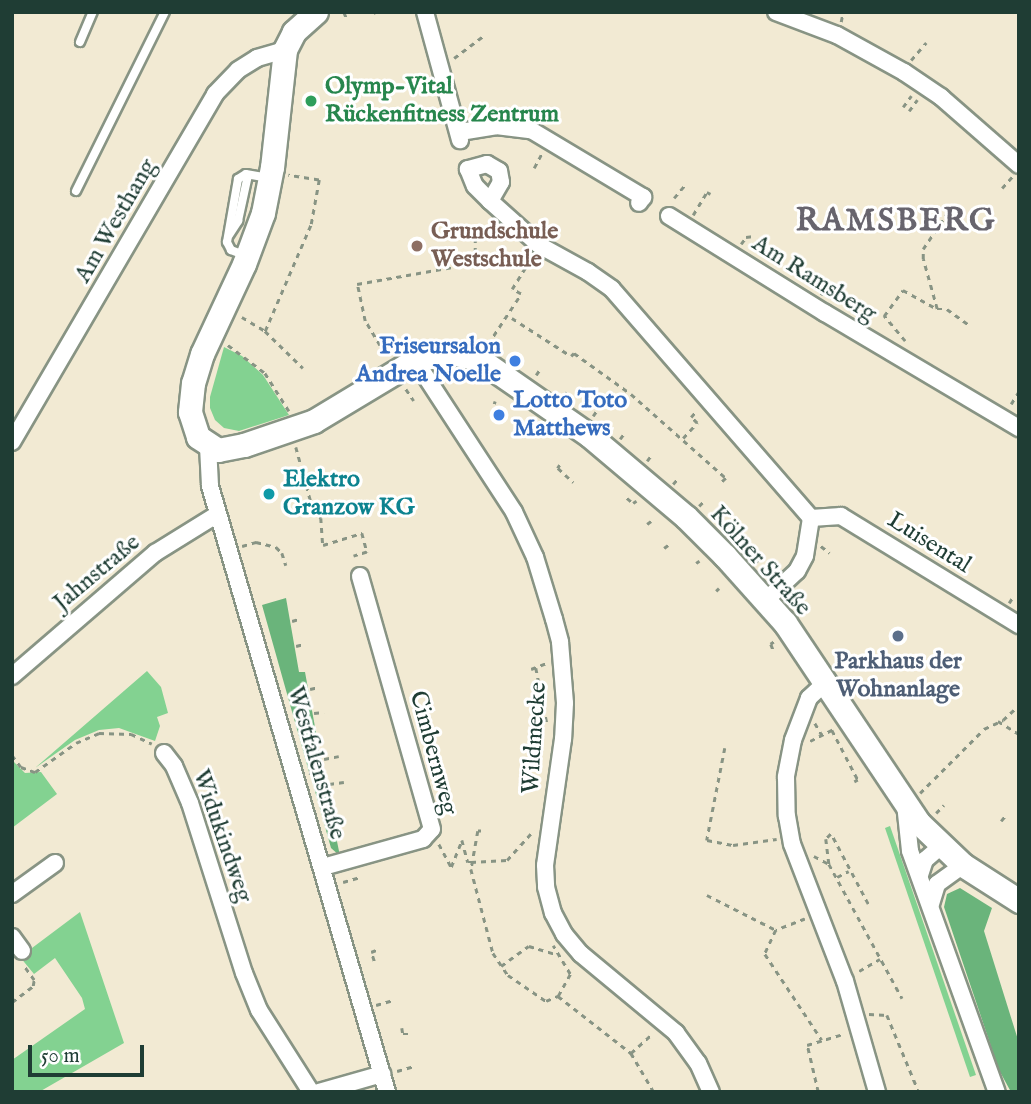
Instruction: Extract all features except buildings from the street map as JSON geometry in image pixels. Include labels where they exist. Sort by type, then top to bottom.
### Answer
[{"type":"main road","points":[[208,446],[194,427],[190,404],[195,376],[209,336],[224,309],[263,213],[263,175],[285,50],[306,14]]},
{"type":"main road","name":"Kölner Straße","points":[[208,446],[218,450],[295,437],[405,365],[452,353],[479,359],[527,390],[602,446],[687,519],[766,600],[825,683],[906,806],[941,846],[963,865],[1019,901]]},
{"type":"street","points":[[425,12],[460,136],[496,126],[531,130],[643,197],[639,203]]},
{"type":"street","points":[[776,12],[837,35],[904,72],[941,97],[1019,165]]},
{"type":"street","name":"Am Westhang","points":[[12,442],[215,94],[238,71],[257,58],[285,50]]},
{"type":"street","points":[[490,201],[539,245],[612,289],[811,518],[805,556],[797,571],[766,600]]},
{"type":"street","name":"Am Ramsberg","points":[[669,216],[1019,428]]},
{"type":"street","name":"Wildmecke","points":[[405,365],[514,512],[535,557],[554,619],[562,656],[565,703],[563,739],[545,858],[546,887],[553,913],[564,934],[581,954],[676,1033],[698,1063],[711,1092]]},
{"type":"street","name":"Westfalenstraße","points":[[208,446],[208,475],[218,514],[323,867],[388,1073],[387,1092]]},
{"type":"street","name":"Jahnstraße","points":[[12,676],[155,553],[218,514]]},
{"type":"street","name":"Luisental","points":[[811,518],[841,516],[1019,625]]},
{"type":"street","name":"Cimbernweg","points":[[323,867],[423,839],[429,834],[431,820],[360,576]]},
{"type":"street","points":[[825,683],[809,698],[788,759],[786,796],[790,835],[845,981],[877,1092]]},
{"type":"street","name":"Widukindweg","points":[[164,753],[190,803],[244,973],[259,1010],[311,1092]]},
{"type":"street","points":[[906,806],[907,838],[997,1092]]},
{"type":"street","points":[[920,876],[925,860],[941,846]]},
{"type":"street","points":[[12,894],[55,863]]},
{"type":"street","points":[[931,904],[937,884],[963,865]]},
{"type":"street","points":[[12,937],[20,955]]},
{"type":"street","points":[[319,1092],[388,1073]]},
{"type":"lane","points":[[80,42],[93,12]]},
{"type":"lane","points":[[76,191],[165,12]]},
{"type":"lane","points":[[247,256],[231,250],[227,239],[238,179],[263,175]]},
{"type":"path","points":[[344,12],[346,19]]},
{"type":"path","points":[[442,67],[485,35]]},
{"type":"path","points":[[904,72],[926,43]]},
{"type":"path","points":[[263,175],[319,180],[311,224],[265,331]]},
{"type":"path","points":[[674,198],[684,186]]},
{"type":"path","points":[[685,226],[707,192],[710,194]]},
{"type":"path","points":[[937,309],[923,259],[923,249],[950,209]]},
{"type":"path","points":[[405,365],[368,330],[357,284],[475,263],[475,233]]},
{"type":"path","points":[[479,359],[521,294],[512,289],[539,245]]},
{"type":"path","name":"Am Ramsberg","points":[[906,342],[884,316],[903,290],[937,309],[947,309],[969,325]]},
{"type":"path","points":[[224,309],[265,331],[303,368]]},
{"type":"path","points":[[512,317],[571,356],[574,353],[589,363],[646,407],[726,478],[721,483]]},
{"type":"path","points":[[209,336],[243,352],[285,398],[313,509],[321,517],[323,545],[362,533],[367,552],[354,556]]},
{"type":"path","points":[[584,370],[589,363]]},
{"type":"path","points":[[612,391],[617,384]]},
{"type":"path","points":[[683,438],[697,423],[691,417],[708,397]]},
{"type":"path","points":[[640,413],[646,407]]},
{"type":"path","points":[[668,436],[673,430]]},
{"type":"path","points":[[694,459],[700,453]]},
{"type":"path","points":[[560,466],[558,468],[573,482]]},
{"type":"path","points":[[627,498],[634,503],[636,501]]},
{"type":"path","points":[[646,524],[651,521]]},
{"type":"path","points":[[245,545],[256,542],[276,547],[282,553],[286,565]]},
{"type":"path","points":[[664,548],[668,545]]},
{"type":"path","points":[[292,621],[299,620]]},
{"type":"path","name":"Kölner Straße","points":[[774,642],[771,644],[774,652]]},
{"type":"path","points":[[296,646],[304,644]]},
{"type":"path","name":"Wildmecke","points":[[535,668],[544,705],[539,706]]},
{"type":"path","name":"Westfalenstraße","points":[[310,689],[319,687]]},
{"type":"path","points":[[906,806],[975,736],[1019,705]]},
{"type":"path","name":"Westfalenstraße","points":[[314,713],[324,712]]},
{"type":"path","points":[[814,721],[822,735],[832,730],[839,749],[858,780],[854,782]]},
{"type":"path","points":[[998,721],[1019,734]]},
{"type":"path","name":"Widukindweg","points":[[12,755],[21,767],[35,772],[76,743],[112,731],[142,738],[164,753]]},
{"type":"path","points":[[725,748],[707,840],[733,845],[790,835]]},
{"type":"path","name":"Westfalenstraße","points":[[310,775],[314,751],[323,750]]},
{"type":"path","name":"Westfalenstraße","points":[[324,759],[339,756]]},
{"type":"path","name":"Westfalenstraße","points":[[329,785],[344,782]]},
{"type":"path","points":[[936,813],[944,805]]},
{"type":"path","points":[[1001,821],[1006,816]]},
{"type":"path","name":"Wildmecke","points":[[471,862],[507,860],[539,823]]},
{"type":"path","points":[[481,831],[478,831],[471,862],[488,932],[501,966],[546,1001],[558,996],[570,974],[553,946]]},
{"type":"path","points":[[429,834],[451,867],[462,841],[468,862],[471,862]]},
{"type":"path","points":[[868,904],[831,834],[826,839],[829,864],[902,998]]},
{"type":"path","points":[[836,877],[850,870]]},
{"type":"path","points":[[341,882],[360,877]]},
{"type":"path","points":[[707,895],[776,930]]},
{"type":"path","points":[[820,913],[776,930],[765,954],[822,1040]]},
{"type":"path","points":[[501,966],[529,946],[556,954]]},
{"type":"path","points":[[374,961],[371,951],[379,949]]},
{"type":"path","points":[[12,1002],[33,986],[34,980],[20,955]]},
{"type":"path","points":[[845,981],[880,959]]},
{"type":"path","points":[[558,996],[581,1011],[631,1053],[654,1092]]},
{"type":"path","points":[[376,1005],[393,1000]]},
{"type":"path","points":[[818,1092],[806,1048],[883,1013],[896,1033],[918,1090]]},
{"type":"path","points":[[402,1028],[403,1034],[412,1034]]},
{"type":"path","points":[[631,1053],[646,1038]]},
{"type":"path","points":[[388,1073],[414,1066]]},
{"type":"green space","points":[[224,347],[242,356],[263,375],[289,415],[239,431],[224,428],[215,420],[210,408],[210,397]]},
{"type":"green space","points":[[286,598],[299,672],[305,672],[319,749],[312,750],[309,772],[262,605]]},
{"type":"green space","points":[[147,671],[161,687],[168,713],[157,717],[160,726],[155,741],[119,728],[99,730],[75,740],[35,768]]},
{"type":"green space","points":[[320,752],[340,856],[331,848],[311,777],[316,753]]},
{"type":"green space","points":[[12,760],[25,773],[41,772],[57,794],[12,828]]},
{"type":"green space","points":[[890,826],[976,1075],[970,1077],[885,828]]},
{"type":"green space","points":[[960,888],[992,908],[984,931],[1019,1043],[1019,1092],[1011,1092],[999,1070],[944,907],[947,894]]},
{"type":"green space","points":[[80,912],[124,1043],[39,1092],[12,1092],[12,1060],[85,1009],[82,998],[55,958],[34,974],[20,957]]},
{"type":"place","name":"Olymp-Vital Rückenfitness Zentrum","points":[[311,101]]},
{"type":"place","name":"Grundschule Westschule","points":[[417,246]]},
{"type":"place","name":"Friseursalon Andrea Noelle","points":[[515,361]]},
{"type":"place","name":"Lotto Toto Matthews","points":[[499,415]]},
{"type":"place","name":"Elektro Granzow KG","points":[[269,494]]},
{"type":"place","name":"Parkhaus der Wohnanlage","points":[[898,636]]},
{"type":"district","name":"RAMSBERG","points":[[896,222]]}]
